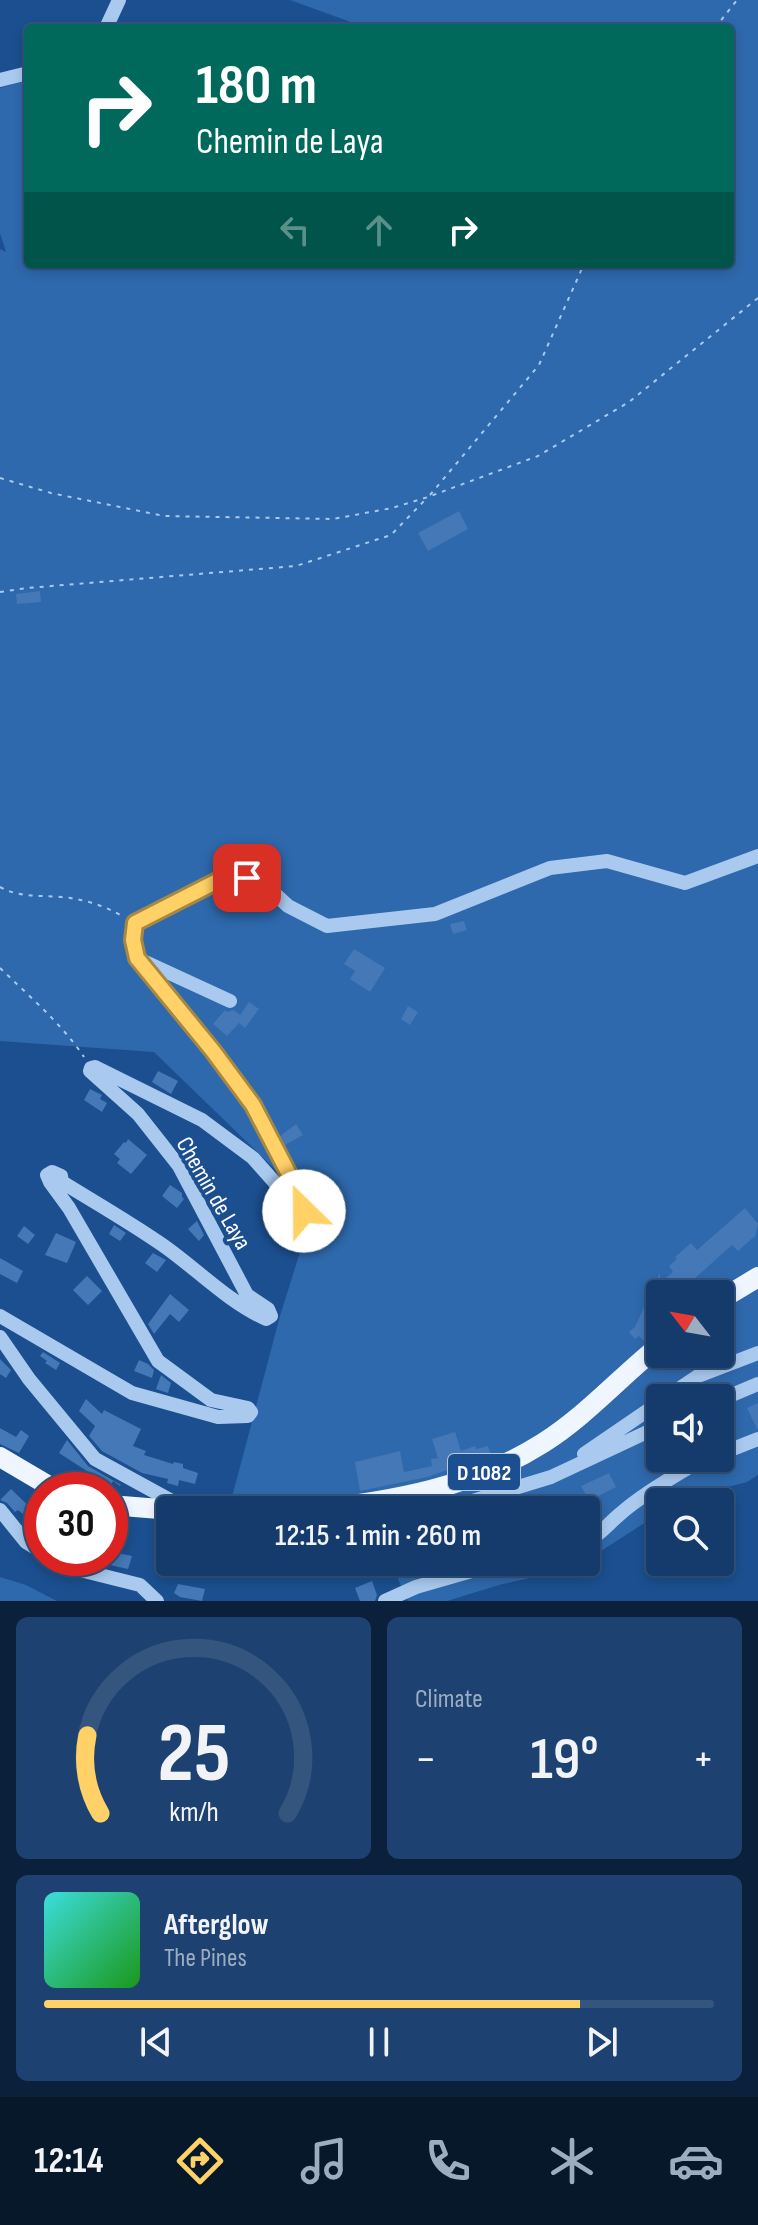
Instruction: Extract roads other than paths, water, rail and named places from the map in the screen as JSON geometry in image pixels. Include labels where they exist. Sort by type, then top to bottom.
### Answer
[{"type":"main road","points":[[734,1292],[758,1277]]},
{"type":"main road","name":"D 1082","points":[[413,1496],[464,1480],[531,1450],[558,1433],[646,1357]]},
{"type":"main road","points":[[0,1457],[25,1472]]},
{"type":"main road","points":[[128,1506],[156,1509]]},
{"type":"street","points":[[108,24],[119,0]]},
{"type":"street","points":[[0,80],[24,74]]},
{"type":"street","points":[[230,1001],[137,958],[133,940],[135,923],[231,874],[262,882],[288,906],[327,926],[435,914],[550,868],[607,861],[685,883],[758,856]]},
{"type":"street","name":"Chemin de Laya","points":[[0,1316],[132,1393],[218,1417],[248,1416],[251,1412],[248,1408],[211,1400],[158,1361],[47,1175],[52,1172],[61,1176],[62,1182],[164,1246],[249,1311],[266,1319],[271,1316],[268,1309],[247,1295],[179,1166],[138,1114],[92,1074],[91,1068],[98,1068],[202,1120],[253,1158],[300,1211],[304,1211],[305,1205],[253,1105],[137,958]]},
{"type":"street","points":[[0,1337],[29,1379],[95,1459],[162,1496]]},
{"type":"street","points":[[686,1384],[698,1376],[758,1353]]},
{"type":"street","points":[[734,1394],[758,1384]]},
{"type":"street","points":[[562,1472],[646,1411]]},
{"type":"street","points":[[487,1496],[562,1472],[646,1433]]},
{"type":"street","points":[[734,1448],[758,1439]]},
{"type":"street","points":[[600,1534],[618,1515],[682,1472]]},
{"type":"street","points":[[0,1510],[24,1540]]},
{"type":"street","points":[[104,1576],[140,1585],[157,1601]]},
{"type":"street","points":[[385,1601],[416,1587],[454,1576]]}]
